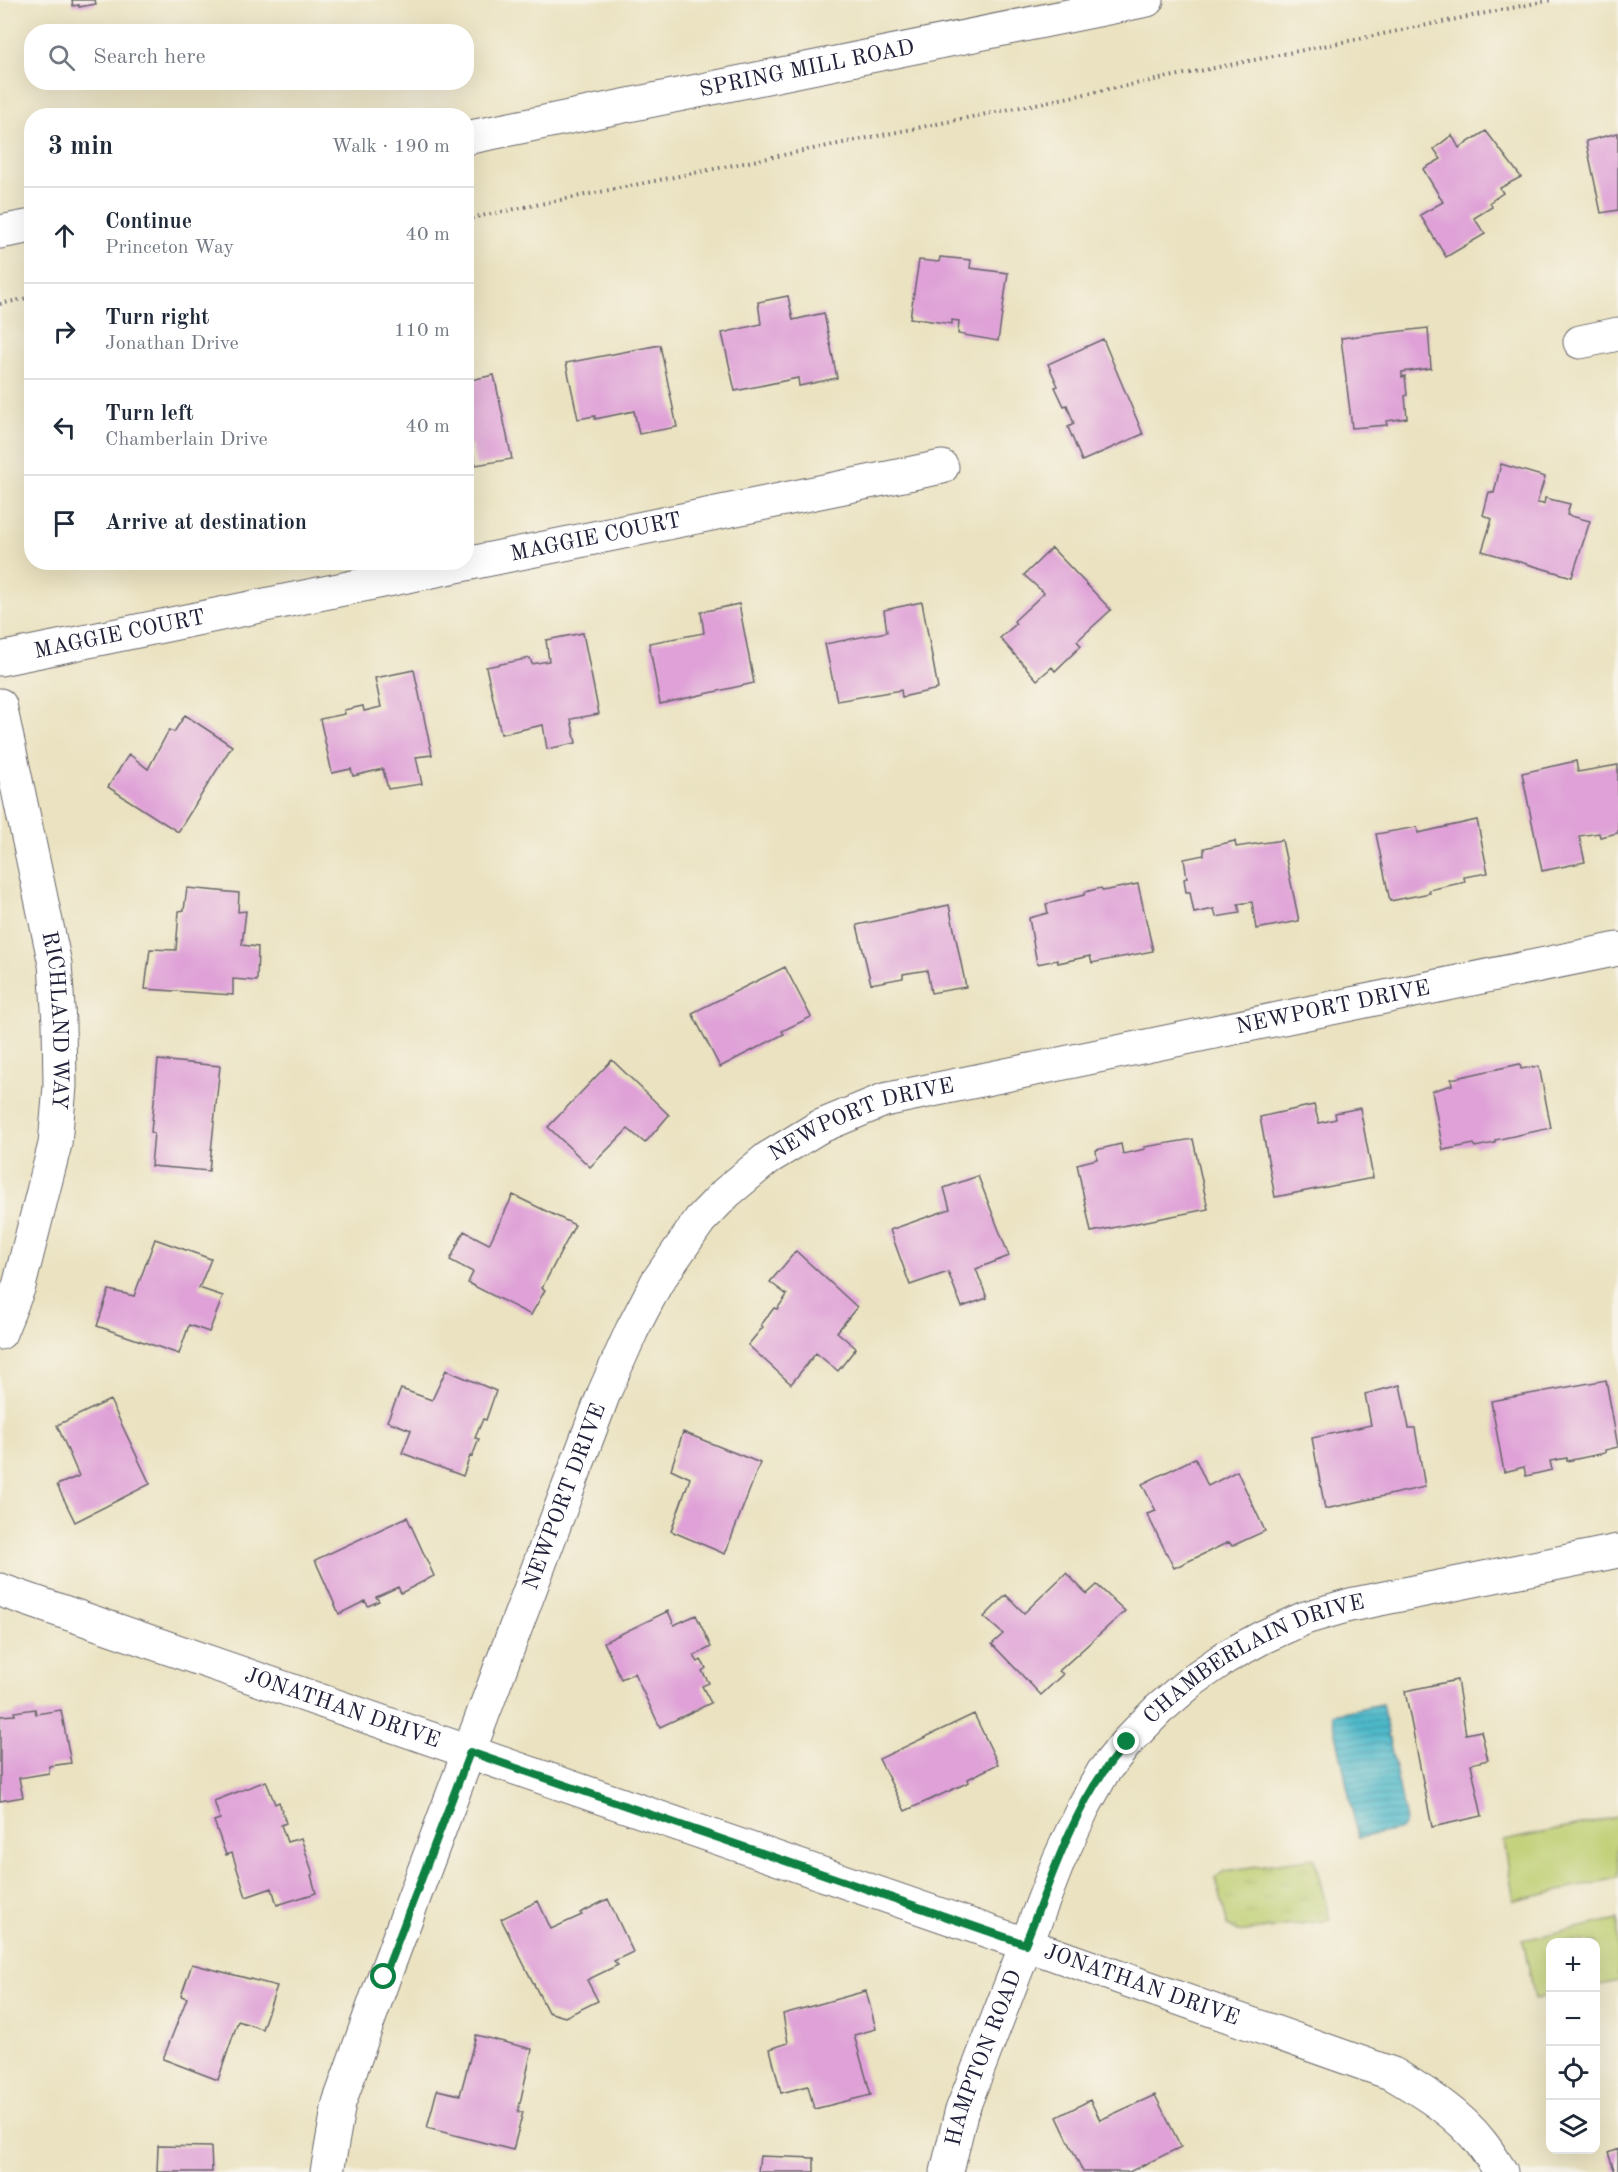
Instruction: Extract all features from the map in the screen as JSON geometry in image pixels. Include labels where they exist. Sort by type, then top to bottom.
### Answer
[{"type":"street","name":"SPRING MILL ROAD","points":[[474,136],[1147,0]]},
{"type":"street","points":[[0,232],[24,228]]},
{"type":"street","points":[[1580,342],[1618,334]]},
{"type":"street","name":"MAGGIE COURT","points":[[474,562],[942,467]]},
{"type":"street","name":"MAGGIE COURT","points":[[0,659],[437,570]]},
{"type":"street","name":"RICHLAND WAY","points":[[0,705],[55,964],[60,1086],[55,1144],[19,1286],[0,1333]]},
{"type":"street","name":"NEWPORT DRIVE","points":[[327,2172],[339,2103],[384,1977],[604,1393],[632,1330],[657,1282],[700,1220],[726,1193],[768,1158],[819,1127],[884,1100],[1618,949]]},
{"type":"street","name":"CHAMBERLAIN DRIVE","points":[[1025,1944],[1068,1839],[1103,1772],[1127,1742],[1158,1710],[1193,1680],[1226,1657],[1305,1618],[1350,1605],[1618,1551]]},
{"type":"street","name":"JONATHAN DRIVE","points":[[0,1590],[1025,1944],[1393,2074],[1427,2095],[1457,2118],[1482,2143],[1501,2172]]},
{"type":"street","name":"HAMPTON ROAD","points":[[947,2172],[961,2113],[1025,1944]]},
{"type":"path","points":[[474,217],[1551,0]]},
{"type":"path","points":[[0,304],[24,299]]},
{"type":"green space","points":[[1618,1817],[1618,1878],[1514,1901],[1504,1841]]},
{"type":"green space","points":[[1314,1858],[1330,1920],[1238,1932],[1228,1926],[1216,1878],[1224,1871]]},
{"type":"green space","points":[[1618,1919],[1618,1981],[1600,1985],[1600,1938],[1546,1938],[1546,1997],[1535,1999],[1523,1940]]},
{"type":"water","points":[[1382,1704],[1406,1821],[1402,1829],[1358,1838],[1332,1714]]},
{"type":"building","points":[[72,0],[95,0],[96,4],[73,6]]},
{"type":"building","points":[[1486,131],[1521,177],[1500,188],[1503,193],[1490,202],[1492,207],[1474,218],[1485,234],[1446,257],[1420,215],[1443,202],[1423,169],[1441,159],[1434,149],[1452,135],[1459,148]]},
{"type":"building","points":[[1618,133],[1618,210],[1601,213],[1586,141]]},
{"type":"building","points":[[940,257],[971,260],[970,268],[1008,273],[998,341],[958,334],[959,321],[952,320],[952,324],[910,318],[919,260],[939,262]]},
{"type":"building","points":[[788,296],[793,320],[824,313],[837,378],[799,386],[798,378],[735,391],[722,333],[761,324],[758,302]]},
{"type":"building","points":[[1428,328],[1431,368],[1402,372],[1402,377],[1405,376],[1407,418],[1386,421],[1387,425],[1352,428],[1341,338]]},
{"type":"building","points":[[1103,339],[1143,434],[1082,461],[1068,427],[1074,424],[1067,405],[1064,406],[1055,387],[1058,386],[1048,364]]},
{"type":"building","points":[[660,345],[677,427],[639,434],[634,411],[595,419],[595,416],[578,419],[566,363]]},
{"type":"building","points":[[494,375],[512,459],[476,465],[474,457],[474,379]]},
{"type":"building","points":[[1501,464],[1545,477],[1537,503],[1544,504],[1545,498],[1570,504],[1567,515],[1590,521],[1572,577],[1482,551],[1492,519],[1483,515],[1489,492],[1494,493]]},
{"type":"building","points":[[1052,548],[1111,610],[1077,641],[1081,646],[1055,671],[1052,667],[1037,680],[1000,638],[1016,624],[1014,621],[1044,593],[1024,575]]},
{"type":"building","points":[[922,602],[938,689],[902,697],[901,690],[837,701],[825,644],[887,632],[884,610]]},
{"type":"building","points":[[739,604],[754,683],[660,704],[649,643],[704,633],[701,612]]},
{"type":"building","points":[[583,633],[599,714],[571,719],[576,743],[547,749],[543,725],[501,734],[486,667],[530,658],[532,664],[549,661],[546,640]]},
{"type":"building","points":[[414,670],[432,755],[416,757],[422,784],[388,789],[383,769],[353,776],[351,769],[332,773],[320,719],[345,714],[344,710],[363,706],[364,711],[381,707],[375,678]]},
{"type":"building","points":[[185,715],[232,746],[178,832],[108,787],[129,754],[148,769],[169,730],[174,732]]},
{"type":"building","points":[[1576,761],[1578,772],[1618,765],[1618,833],[1600,837],[1599,833],[1579,836],[1585,862],[1542,871],[1522,773]]},
{"type":"building","points":[[1477,820],[1488,873],[1464,877],[1465,882],[1429,890],[1430,893],[1390,901],[1376,834],[1417,827],[1418,833]]},
{"type":"building","points":[[1282,840],[1299,921],[1256,929],[1252,902],[1238,904],[1240,913],[1216,917],[1214,909],[1194,913],[1190,892],[1186,892],[1184,879],[1187,878],[1184,859],[1204,855],[1204,848],[1235,841],[1236,847]]},
{"type":"building","points":[[1138,884],[1153,951],[1092,963],[1090,956],[1058,963],[1057,960],[1037,964],[1029,918],[1048,913],[1046,904],[1084,895],[1085,892],[1101,888],[1103,891]]},
{"type":"building","points":[[187,888],[239,893],[238,912],[246,911],[242,945],[258,947],[257,981],[233,979],[233,995],[145,989],[150,949],[176,950],[179,911],[184,910]]},
{"type":"building","points":[[949,905],[966,987],[931,993],[927,970],[903,974],[903,978],[871,984],[857,925]]},
{"type":"building","points":[[785,967],[811,1017],[782,1031],[784,1034],[720,1067],[692,1013]]},
{"type":"building","points":[[158,1060],[220,1066],[209,1171],[151,1166],[154,1133],[151,1132]]},
{"type":"building","points":[[612,1060],[669,1115],[645,1143],[628,1129],[590,1167],[548,1127]]},
{"type":"building","points":[[1520,1064],[1521,1069],[1539,1066],[1551,1128],[1495,1140],[1495,1143],[1475,1147],[1474,1144],[1443,1150],[1432,1091],[1452,1085],[1451,1079]]},
{"type":"building","points":[[1314,1105],[1319,1123],[1336,1119],[1335,1113],[1360,1108],[1373,1178],[1275,1197],[1260,1117]]},
{"type":"building","points":[[1193,1139],[1208,1209],[1091,1232],[1077,1164],[1097,1159],[1096,1150],[1121,1144],[1123,1154],[1145,1149],[1144,1147]]},
{"type":"building","points":[[978,1176],[1009,1256],[976,1269],[987,1298],[962,1307],[948,1272],[910,1285],[890,1230],[950,1209],[944,1188]]},
{"type":"building","points":[[513,1195],[575,1225],[542,1288],[545,1290],[531,1315],[468,1283],[473,1272],[450,1260],[464,1231],[489,1244]]},
{"type":"building","points":[[155,1239],[211,1259],[199,1288],[223,1296],[209,1332],[189,1325],[179,1354],[97,1326],[109,1290],[134,1296]]},
{"type":"building","points":[[796,1251],[857,1307],[837,1332],[856,1348],[838,1371],[816,1353],[791,1384],[748,1345],[763,1327],[761,1325],[774,1308],[777,1309],[787,1295],[770,1282]]},
{"type":"building","points":[[446,1370],[496,1391],[486,1420],[483,1419],[475,1438],[479,1439],[463,1476],[402,1453],[411,1430],[387,1421],[401,1389],[432,1400]]},
{"type":"building","points":[[1606,1380],[1618,1447],[1605,1450],[1605,1453],[1567,1461],[1567,1458],[1550,1461],[1552,1470],[1526,1476],[1524,1467],[1504,1472],[1491,1401]]},
{"type":"building","points":[[1400,1385],[1409,1428],[1415,1428],[1425,1487],[1325,1509],[1312,1438],[1371,1425],[1365,1394]]},
{"type":"building","points":[[110,1400],[150,1484],[75,1522],[57,1485],[79,1476],[57,1425]]},
{"type":"building","points":[[683,1432],[760,1463],[725,1554],[671,1531],[690,1478],[671,1469]]},
{"type":"building","points":[[1195,1458],[1208,1486],[1237,1471],[1265,1531],[1232,1546],[1229,1542],[1174,1568],[1147,1514],[1156,1511],[1142,1484]]},
{"type":"building","points":[[407,1517],[434,1576],[401,1593],[398,1587],[376,1597],[379,1601],[368,1606],[365,1601],[339,1614],[315,1560]]},
{"type":"building","points":[[1066,1573],[1087,1594],[1097,1585],[1125,1611],[1059,1671],[1063,1674],[1041,1695],[992,1644],[1003,1634],[984,1617],[1006,1595],[1024,1613]]},
{"type":"building","points":[[668,1611],[674,1625],[696,1615],[711,1647],[694,1656],[698,1662],[701,1660],[706,1668],[702,1671],[709,1683],[702,1686],[711,1703],[660,1727],[634,1673],[621,1679],[604,1642]]},
{"type":"building","points":[[1457,1680],[1466,1734],[1481,1731],[1488,1760],[1471,1764],[1482,1816],[1432,1827],[1405,1691]]},
{"type":"building","points":[[35,1709],[36,1714],[61,1710],[71,1763],[49,1766],[49,1773],[19,1778],[23,1797],[0,1801],[0,1716],[15,1715],[14,1712]]},
{"type":"building","points":[[974,1714],[998,1764],[968,1779],[969,1782],[905,1811],[879,1759]]},
{"type":"building","points":[[266,1781],[275,1804],[279,1802],[286,1823],[281,1825],[287,1842],[301,1838],[313,1874],[311,1875],[316,1893],[277,1905],[272,1888],[246,1897],[232,1853],[226,1855],[214,1821],[220,1819],[214,1801]]},
{"type":"building","points":[[608,1899],[633,1952],[614,1961],[618,1965],[587,1980],[598,2001],[565,2017],[548,2012],[501,1919],[538,1901],[551,1929],[582,1915],[580,1913]]},
{"type":"building","points":[[192,1964],[277,1986],[262,2029],[238,2021],[218,2080],[163,2059],[187,1998],[181,1996]]},
{"type":"building","points":[[866,1991],[876,2029],[854,2035],[871,2095],[814,2109],[808,2086],[781,2093],[770,2049],[788,2043],[783,2014]]},
{"type":"building","points":[[476,2035],[532,2049],[518,2112],[523,2112],[513,2150],[427,2128],[437,2090],[460,2095]]},
{"type":"building","points":[[1155,2095],[1181,2147],[1129,2172],[1083,2172],[1057,2117],[1090,2100],[1100,2120]]},
{"type":"building","points":[[158,2146],[211,2147],[212,2172],[157,2172]]},
{"type":"building","points":[[1618,2149],[1618,2172],[1615,2172],[1608,2153]]},
{"type":"building","points":[[760,2156],[814,2158],[814,2172],[758,2172]]},
{"type":"route","points":[[384,1977],[470,1752],[1025,1944],[1083,1808],[1103,1772],[1127,1742]]}]
